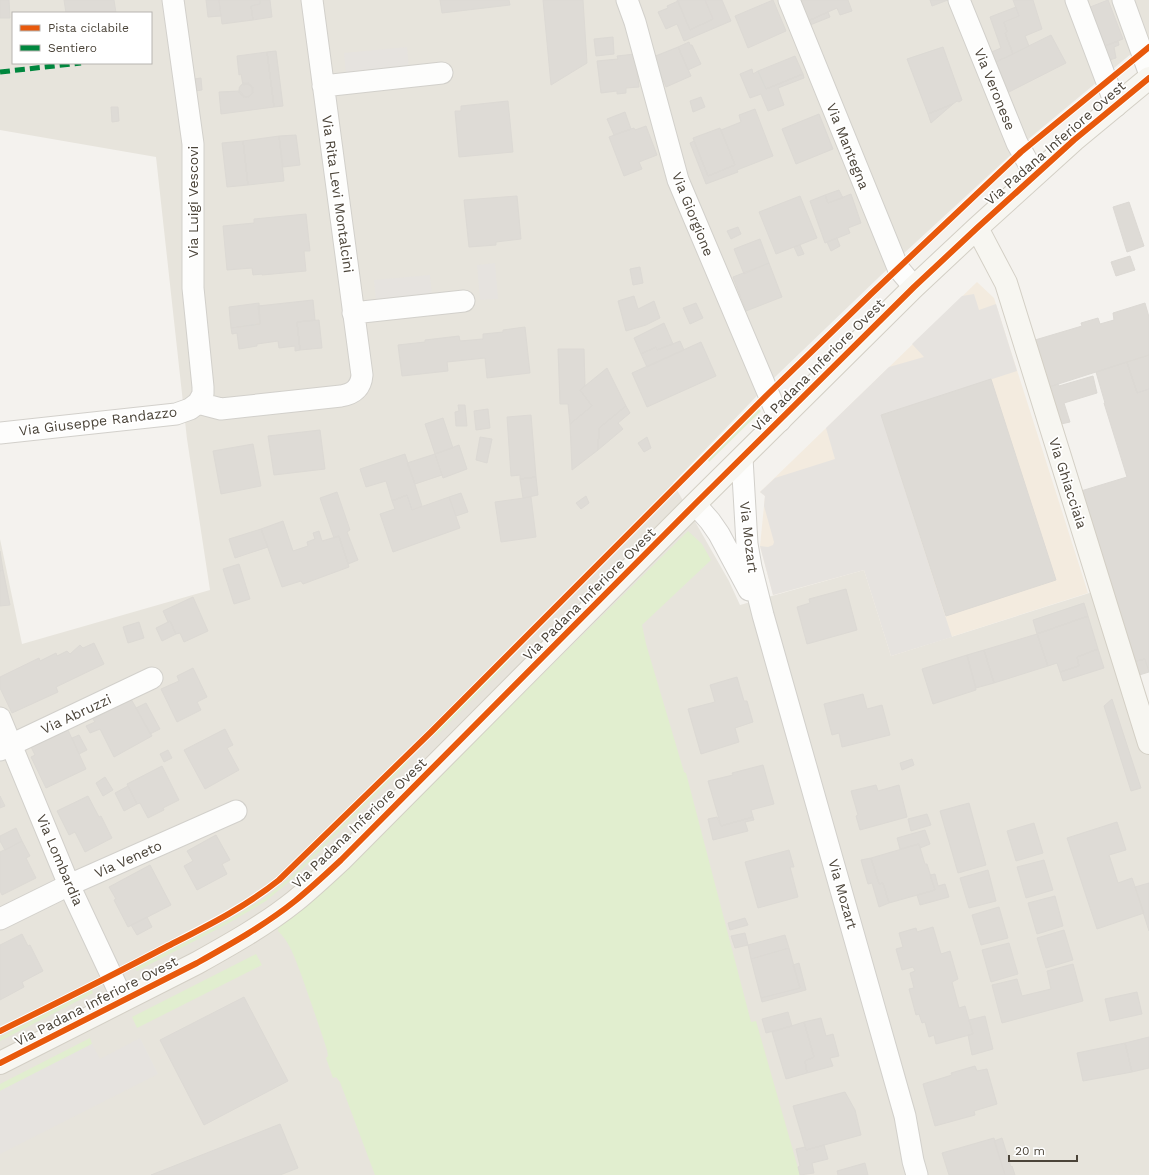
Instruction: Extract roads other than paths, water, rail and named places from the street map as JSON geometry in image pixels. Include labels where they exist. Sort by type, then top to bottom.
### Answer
[{"type":"street","name":"Via Luigi Vescovi","points":[[174,0],[193,144],[193,288],[204,387],[203,394],[198,403]]},
{"type":"street","name":"Via Rita Levi Montalcini","points":[[198,403],[221,409],[348,394],[358,388],[361,382],[362,375],[312,0]]},
{"type":"street","name":"Via Giorgione","points":[[627,0],[635,22],[678,180],[780,421]]},
{"type":"street","name":"Via Mantegna","points":[[789,0],[898,268],[914,287]]},
{"type":"street","name":"Via Veronese","points":[[959,0],[1017,143],[1035,175]]},
{"type":"street","points":[[1076,0],[1116,106]]},
{"type":"street","points":[[1123,0],[1149,72]]},
{"type":"street","points":[[323,86],[442,73]]},
{"type":"street","name":"Via Padana Inferiore Ovest","points":[[0,1063],[197,963],[254,930],[295,902],[341,860],[695,504],[914,287],[1074,140],[1149,78]]},
{"type":"street","name":"Via Ghiacciaia","points":[[977,228],[1006,283],[1149,743]]},
{"type":"street","points":[[353,313],[464,301]]},
{"type":"street","name":"Via Giuseppe Randazzo","points":[[0,433],[176,414],[190,409],[198,403]]},
{"type":"street","name":"Via Mozart","points":[[742,458],[747,544],[751,567],[763,615],[906,1116],[913,1161],[917,1175]]},
{"type":"street","name":"Via Mozart","points":[[695,504],[710,521],[718,534],[763,615]]},
{"type":"street","name":"Via Abruzzi","points":[[6,748],[152,678]]},
{"type":"street","name":"Via Lombardia","points":[[0,718],[6,748],[123,1000]]},
{"type":"street","name":"Via Veneto","points":[[0,918],[69,885],[236,811]]}]
